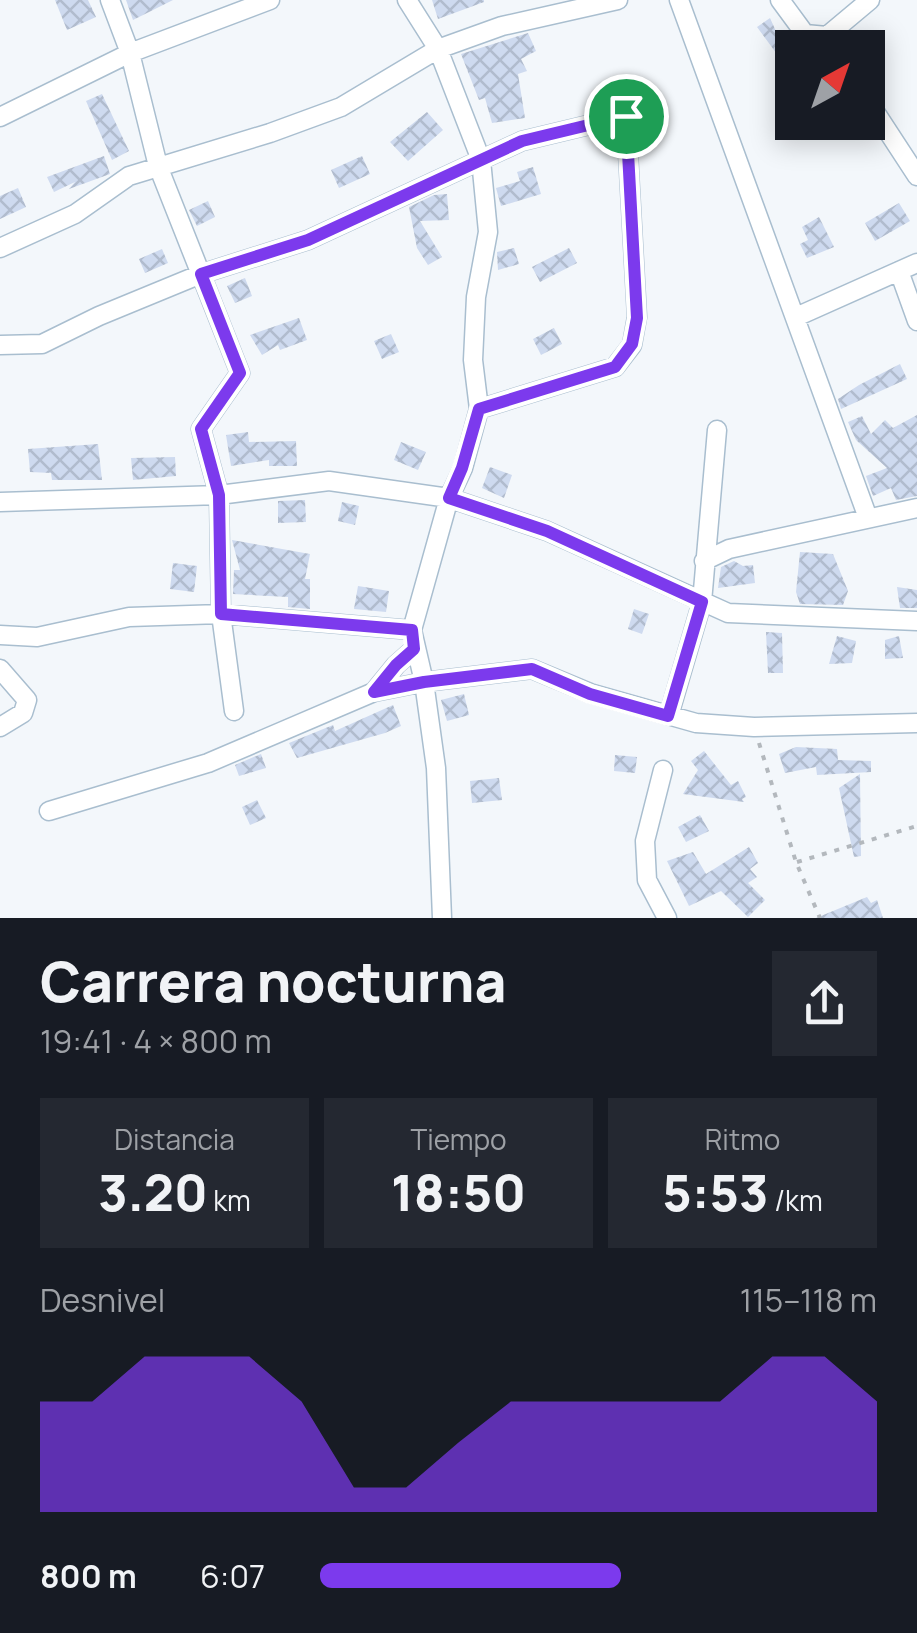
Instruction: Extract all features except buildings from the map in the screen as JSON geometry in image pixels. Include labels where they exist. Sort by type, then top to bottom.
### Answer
[{"type":"street","points":[[110,0],[130,53],[158,166],[240,373],[201,429],[219,495],[221,614],[234,711]]},
{"type":"street","points":[[0,116],[130,53],[270,0]]},
{"type":"street","points":[[374,692],[413,640],[449,498],[479,409],[474,360],[476,297],[488,232],[481,160],[438,49],[407,0]]},
{"type":"street","points":[[0,248],[75,214],[129,176],[341,108],[438,49],[502,26],[618,0]]},
{"type":"street","points":[[679,0],[868,518]]},
{"type":"street","points":[[780,0],[802,30]]},
{"type":"street","points":[[842,30],[870,0]]},
{"type":"street","points":[[0,346],[42,344],[98,316],[201,274],[308,240],[522,141],[626,116],[637,318],[632,344],[615,367],[479,409]]},
{"type":"street","points":[[885,127],[917,176]]},
{"type":"street","points":[[796,317],[908,267],[917,321]]},
{"type":"street","points":[[668,716],[702,602],[717,430]]},
{"type":"street","points":[[0,502],[219,495],[328,482],[449,498],[547,531],[728,613],[917,621]]},
{"type":"street","points":[[704,561],[729,549],[917,508]]},
{"type":"street","points":[[0,636],[37,637],[129,617],[221,614],[413,640]]},
{"type":"street","points":[[413,640],[424,682],[436,768],[442,918]]},
{"type":"street","points":[[0,669],[27,700],[23,713],[0,727]]},
{"type":"street","points":[[49,811],[208,763],[374,692],[532,669],[590,694],[720,727],[917,724]]},
{"type":"street","points":[[663,770],[644,841],[647,880],[667,918]]},
{"type":"path","points":[[754,727],[796,862],[820,918]]},
{"type":"path","points":[[796,862],[917,826]]},
{"type":"route","points":[[626,116],[637,318],[632,344],[615,367],[479,409],[449,498],[547,531],[702,602],[668,716],[590,694],[532,669],[374,692],[414,649],[412,630],[221,614],[219,495],[201,429],[240,373],[201,274],[308,240],[522,141],[626,116]]}]
